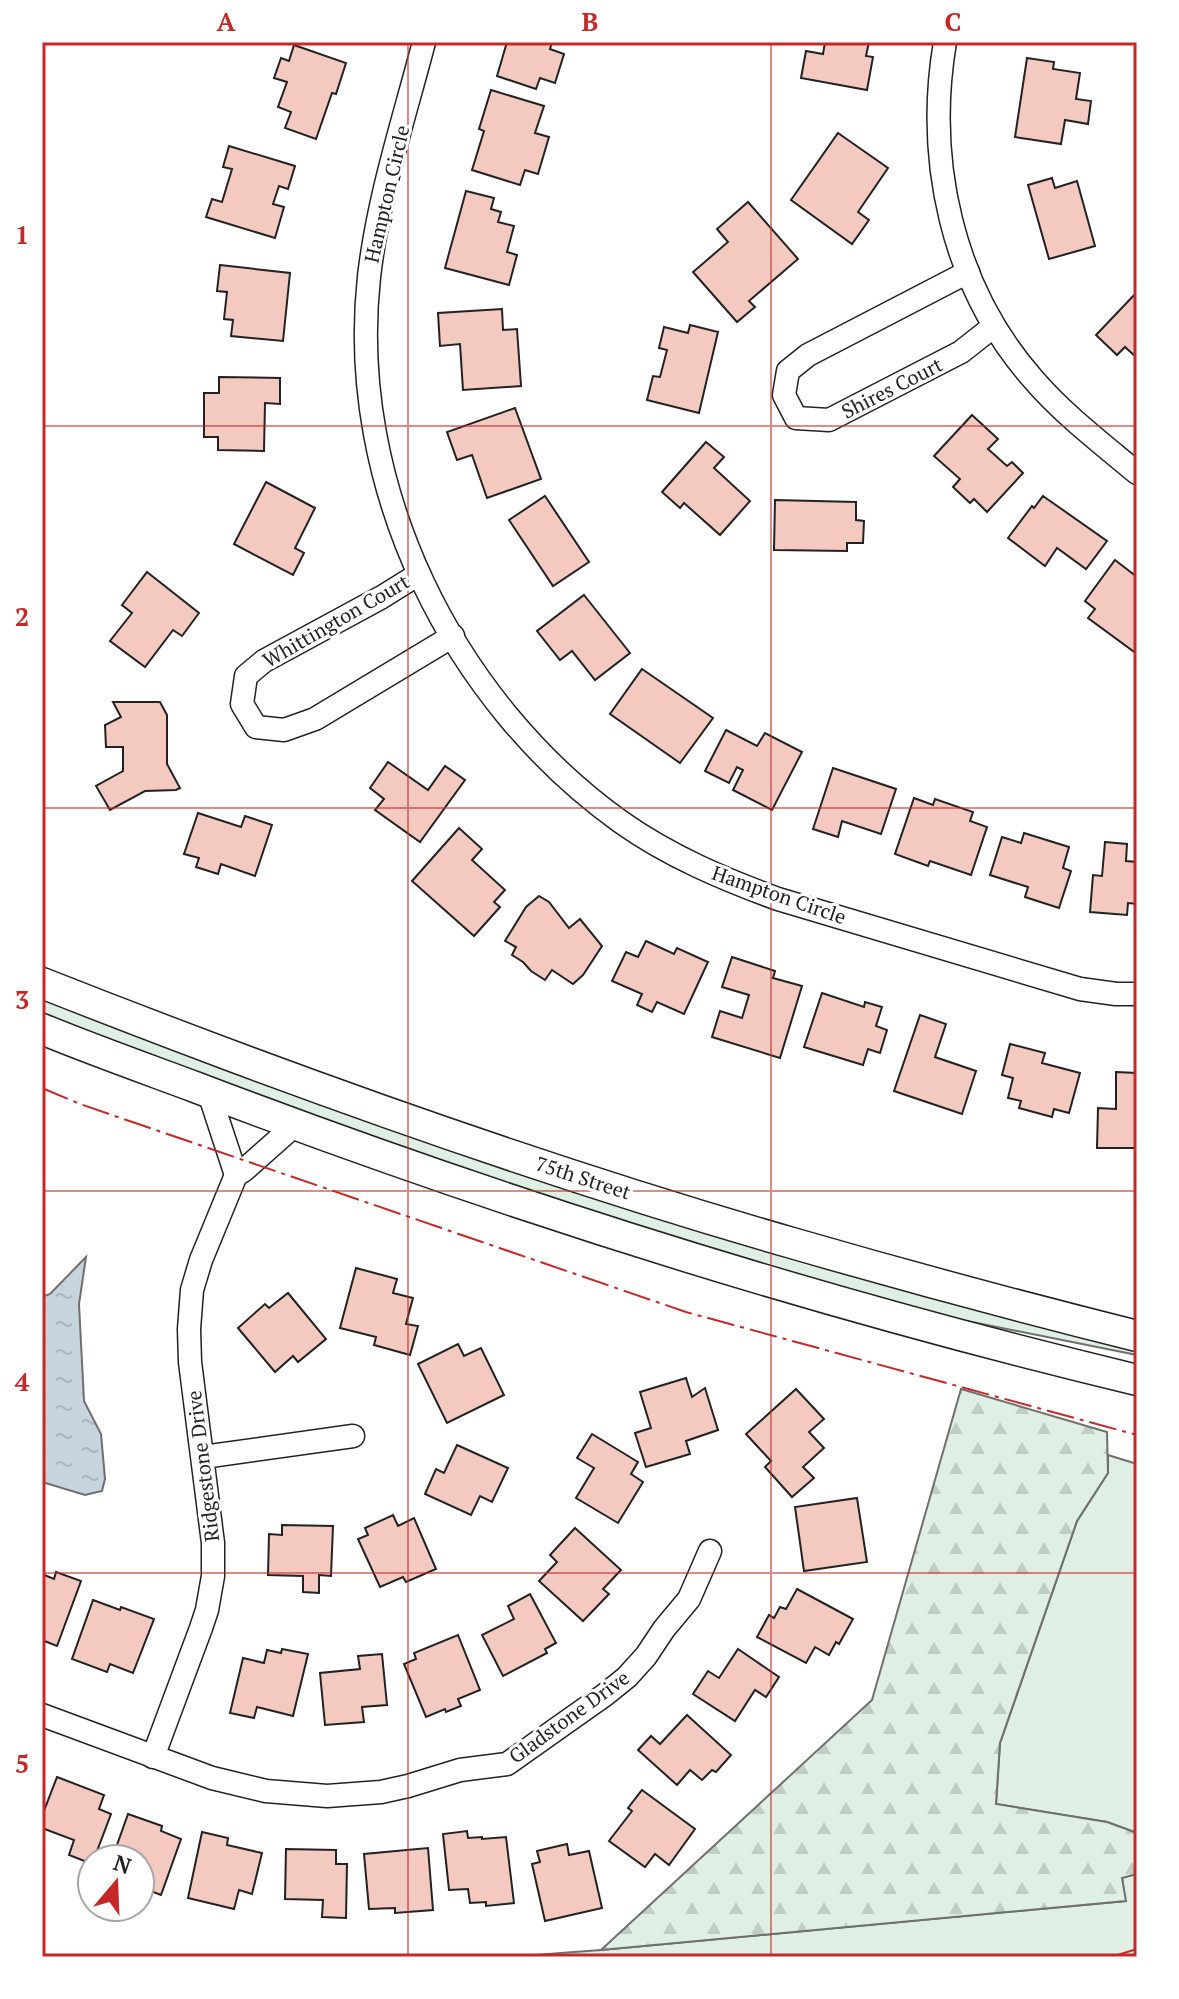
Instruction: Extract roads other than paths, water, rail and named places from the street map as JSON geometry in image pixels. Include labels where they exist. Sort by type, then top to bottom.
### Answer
[{"type":"main road","name":"75th Street","points":[[42,983],[401,1118],[532,1162],[791,1243],[1137,1336]]},
{"type":"main road","points":[[42,1029],[295,1125],[535,1208],[841,1302],[1020,1352],[1137,1380]]},
{"type":"street","name":"Hampton Circle","points":[[424,42],[378,219],[369,279],[367,339],[370,399],[381,459],[397,517],[419,574],[470,666],[506,714],[546,759],[624,824],[675,855],[778,899],[1080,989],[1137,994]]},
{"type":"street","points":[[945,42],[938,114],[940,159],[958,247],[982,305],[1005,344],[1033,379],[1075,422],[1137,473]]},
{"type":"street","name":"Shires Court","points":[[968,272],[808,355],[788,371],[784,395],[796,418],[829,420],[961,352],[994,326]]},
{"type":"street","name":"Whittington Court","points":[[419,574],[264,661],[246,676],[242,704],[256,727],[284,730],[315,719],[453,636]]},
{"type":"street","points":[[209,1093],[236,1175]]},
{"type":"street","name":"Ridgestone Drive","points":[[153,1757],[204,1619],[213,1576],[213,1543],[190,1362],[192,1290],[236,1175],[295,1125]]},
{"type":"street","points":[[203,1457],[353,1436]]},
{"type":"street","name":"Gladstone Drive","points":[[42,1715],[212,1778],[239,1786],[294,1794],[327,1796],[381,1792],[460,1770],[507,1764],[627,1677],[689,1599],[710,1551]]},
{"type":"water","points":[[86,1257],[79,1304],[84,1401],[101,1434],[105,1479],[102,1491],[85,1495],[42,1482],[42,1297],[50,1294]]}]
